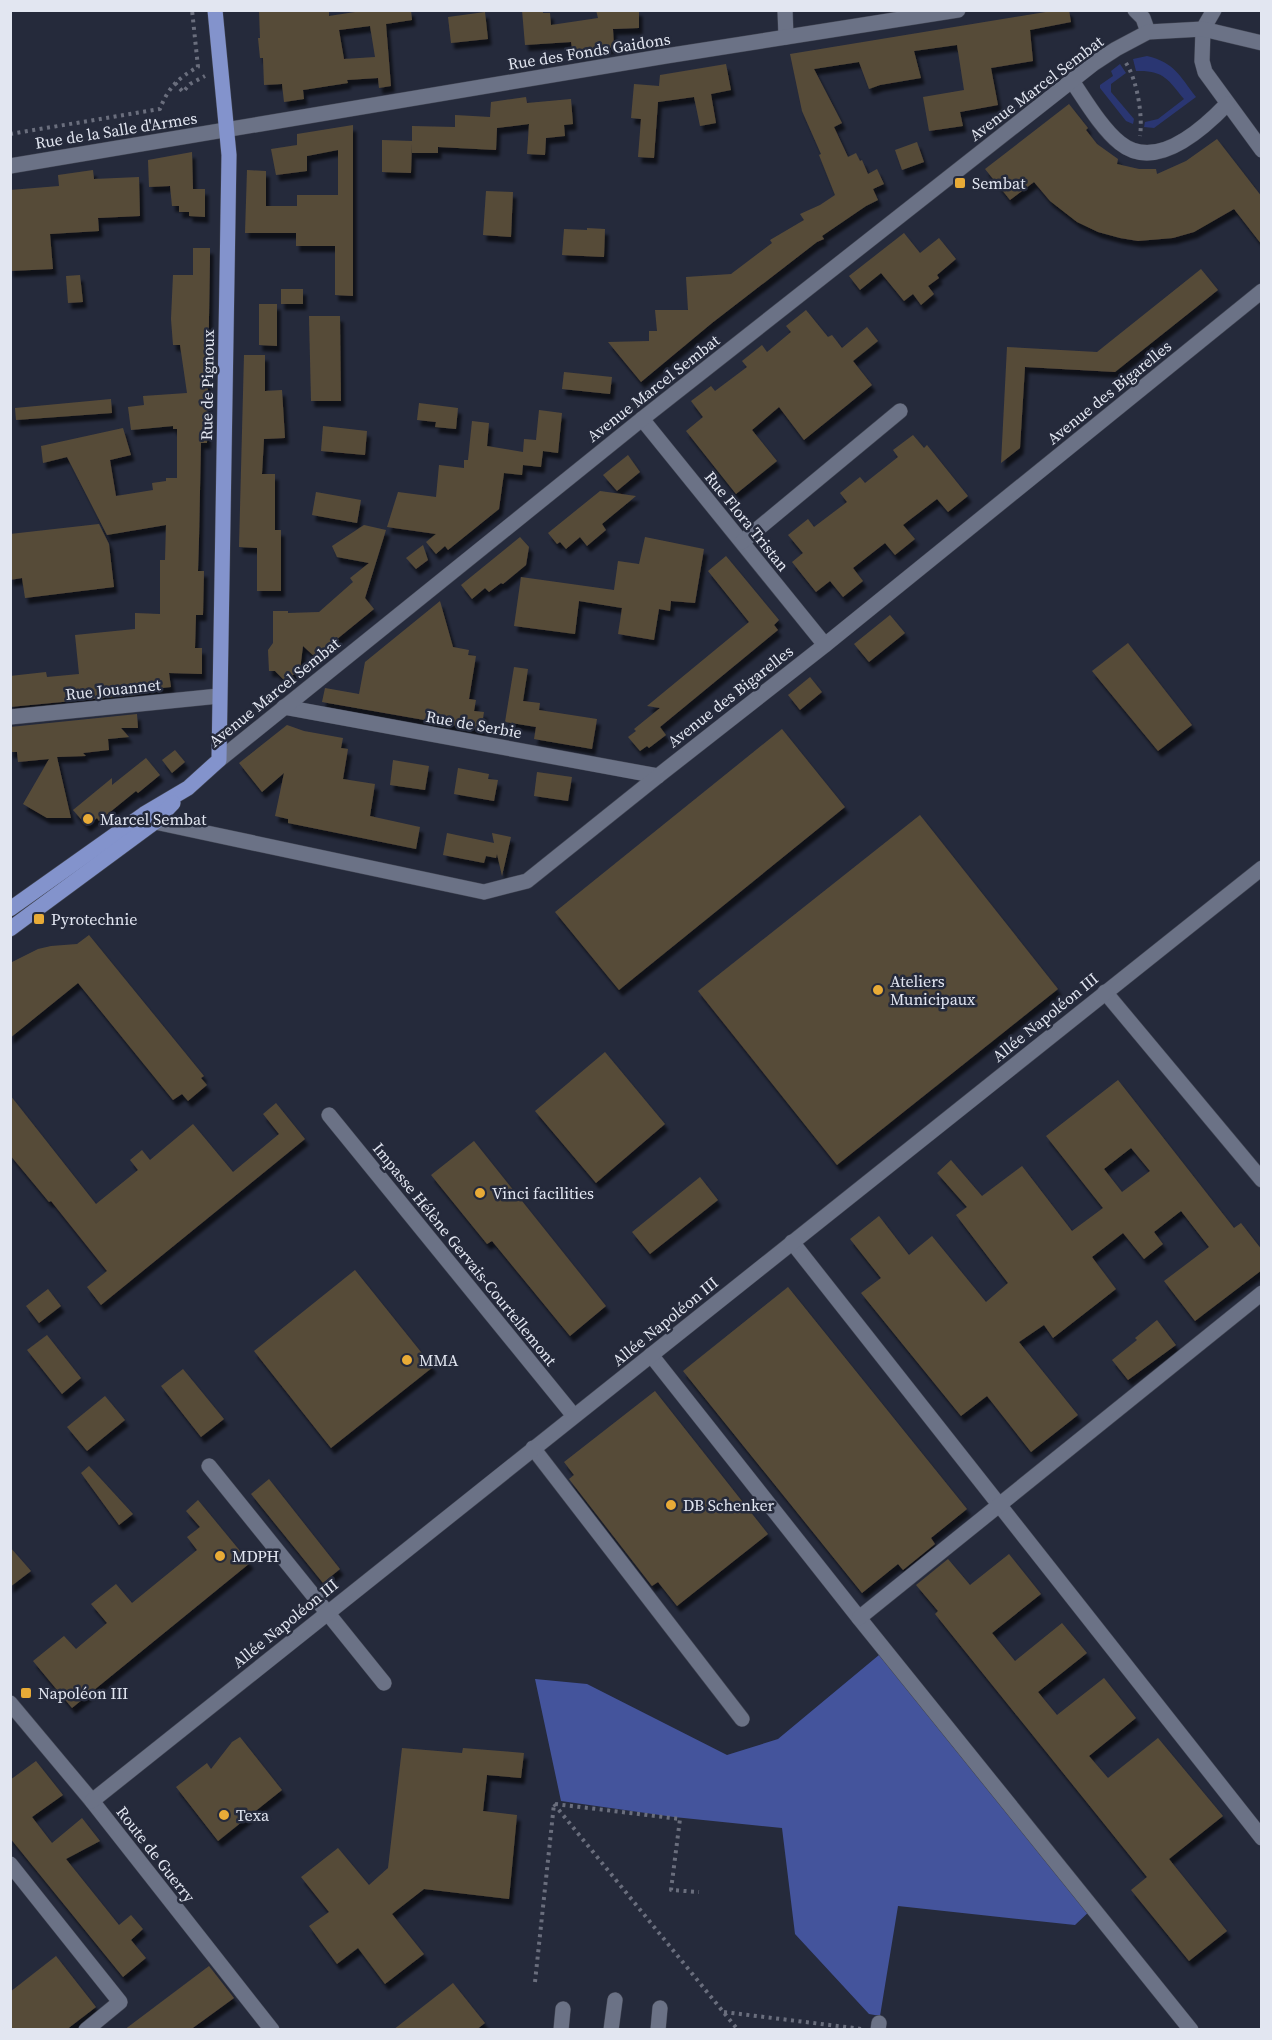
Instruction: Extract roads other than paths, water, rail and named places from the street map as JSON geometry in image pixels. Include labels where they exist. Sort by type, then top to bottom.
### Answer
[{"type":"main road","name":"Rue de Pignoux","points":[[215,10],[229,155],[219,760]]},
{"type":"main road","name":"Avenue Marcel Sembat","points":[[149,818],[219,760]]},
{"type":"main road","points":[[10,909],[149,818]]},
{"type":"main road","points":[[10,929],[149,818]]},
{"type":"street","points":[[784,10],[786,38]]},
{"type":"street","name":"Rue des Fonds Gaidons","points":[[227,130],[958,10]]},
{"type":"street","points":[[1135,10],[1143,18],[1148,32]]},
{"type":"street","points":[[1214,10],[1203,29],[1202,55],[1205,72],[1262,150]]},
{"type":"street","name":"Avenue Marcel Sembat","points":[[219,760],[642,419],[1056,93],[1116,49],[1148,32],[1203,29],[1262,43]]},
{"type":"street","points":[[1072,81],[1107,130],[1120,143],[1143,152],[1161,152],[1179,145],[1227,104]]},
{"type":"street","name":"Rue de la Salle d'Armes","points":[[10,166],[227,130]]},
{"type":"street","name":"Avenue des Bigarelles","points":[[149,818],[484,892],[527,881],[825,645],[1262,291]]},
{"type":"street","points":[[742,542],[900,411]]},
{"type":"street","name":"Rue Flora Tristan","points":[[642,419],[825,645]]},
{"type":"street","name":"Rue Jouannet","points":[[10,717],[219,696]]},
{"type":"street","name":"Rue de Serbie","points":[[284,707],[658,776]]},
{"type":"street","name":"Allée Napoléon III","points":[[92,1801],[1262,868]]},
{"type":"street","points":[[1105,992],[1262,1180]]},
{"type":"street","name":"Impasse Hélène Gervais-Courtellemont","points":[[329,1115],[574,1416]]},
{"type":"street","points":[[792,1242],[1262,1838]]},
{"type":"street","points":[[859,1618],[1262,1293]]},
{"type":"street","points":[[651,1355],[859,1618],[1191,2030]]},
{"type":"street","points":[[533,1448],[742,1719]]},
{"type":"street","points":[[209,1466],[384,1683]]},
{"type":"street","name":"Route de Guerry","points":[[10,1703],[92,1801],[272,2030]]},
{"type":"street","points":[[10,1864],[120,2001],[86,2030]]},
{"type":"street","points":[[611,2030],[615,2000]]},
{"type":"street","points":[[658,2030],[660,2008]]},
{"type":"street","points":[[561,2030],[563,2009]]},
{"type":"place","name":"Sembat","points":[[960,183]]},
{"type":"place","name":"Marcel Sembat","points":[[88,819]]},
{"type":"place","name":"Pyrotechnie","points":[[39,919]]},
{"type":"place","name":"Ateliers Municipaux","points":[[878,990]]},
{"type":"place","name":"Vinci facilities","points":[[480,1193]]},
{"type":"place","name":"MMA","points":[[407,1360]]},
{"type":"place","name":"DB Schenker","points":[[671,1505]]},
{"type":"place","name":"MDPH","points":[[220,1556]]},
{"type":"place","name":"Napoléon III","points":[[26,1693]]},
{"type":"place","name":"Texa","points":[[224,1815]]}]
